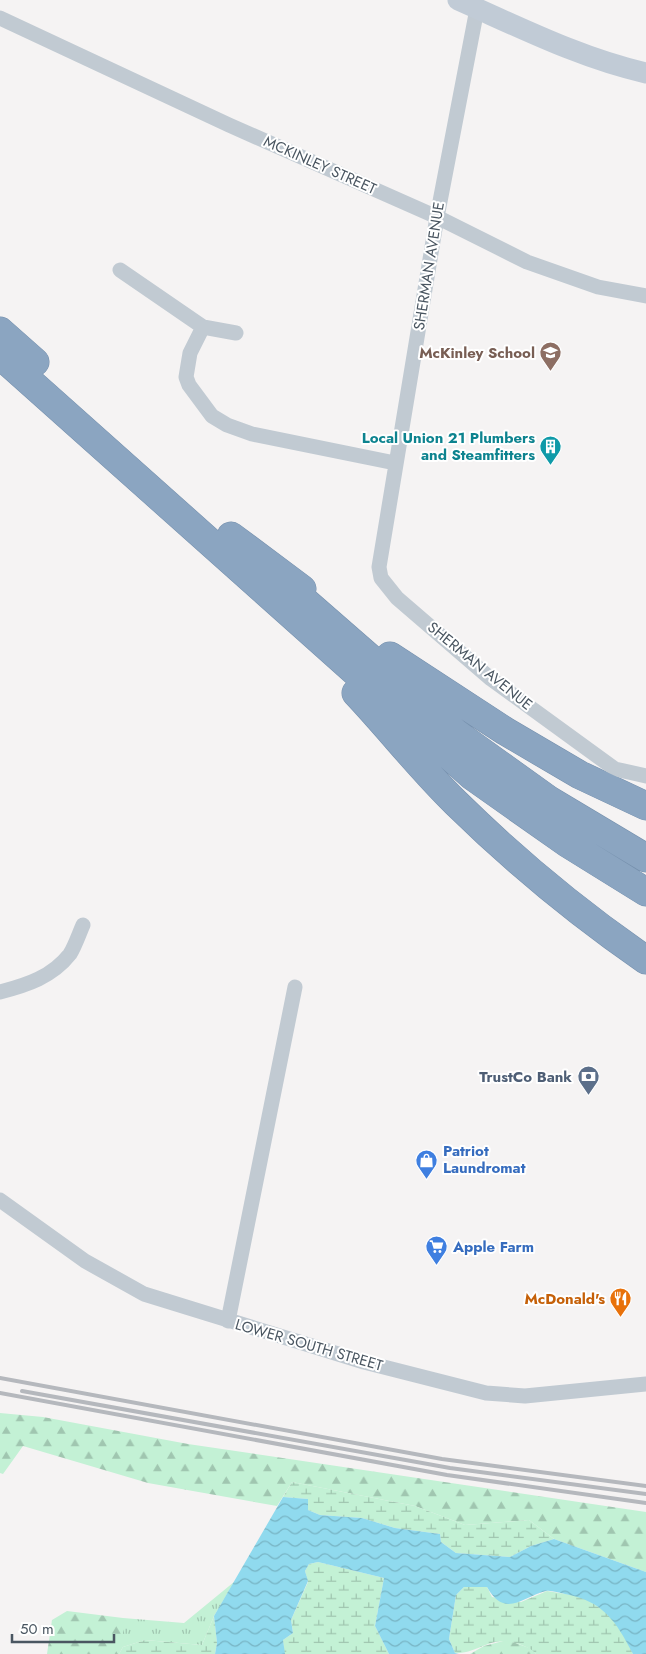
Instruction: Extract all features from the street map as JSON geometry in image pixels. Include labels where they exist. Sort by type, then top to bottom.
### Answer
[{"type":"highway","points":[[0,331],[472,776],[567,843],[646,892]]},
{"type":"highway","points":[[0,355],[456,734],[556,805],[646,858]]},
{"type":"highway","points":[[225,542],[460,704],[580,775],[646,806]]},
{"type":"highway","points":[[225,542],[362,700],[455,802],[567,902],[646,960]]},
{"type":"street","points":[[458,0],[548,40],[624,68],[646,73]]},
{"type":"street","name":"SHERMAN AVENUE","points":[[477,9],[437,217],[430,270],[378,567],[381,578],[398,598],[492,678],[580,746],[615,769],[646,776]]},
{"type":"street","name":"MCKINLEY STREET","points":[[0,18],[229,125],[437,217],[527,262],[569,278],[624,293],[646,296]]},
{"type":"street","points":[[120,270],[203,327],[236,333]]},
{"type":"street","points":[[203,327],[190,353],[186,377],[189,385],[212,416],[227,425],[252,434],[395,463]]},
{"type":"street","points":[[0,992],[30,984],[52,971],[70,953],[82,925]]},
{"type":"street","points":[[228,1321],[295,987]]},
{"type":"street","name":"LOWER SOUTH STREET","points":[[0,1200],[85,1261],[144,1294],[364,1362],[486,1392],[525,1396],[646,1384]]},
{"type":"green space","points":[[0,1413],[43,1417],[188,1444],[646,1512],[646,1572],[554,1539],[529,1520],[465,1525],[415,1506],[292,1482],[277,1506],[148,1483],[23,1446],[3,1474],[0,1473]]},
{"type":"green space","points":[[292,1482],[415,1506],[465,1525],[529,1520],[554,1539],[531,1546],[510,1557],[456,1553],[441,1542],[440,1534],[395,1528],[362,1518],[320,1515],[308,1510],[308,1499],[283,1497]]},
{"type":"green space","points":[[318,1562],[384,1578],[375,1626],[389,1654],[284,1654],[283,1640],[293,1633],[291,1620],[308,1582],[305,1571],[309,1564]]},
{"type":"green space","points":[[234,1582],[214,1616],[202,1645],[145,1640],[123,1647],[123,1618],[184,1623]]},
{"type":"green space","points":[[464,1587],[487,1587],[492,1597],[521,1602],[547,1591],[584,1597],[606,1612],[622,1631],[633,1654],[536,1654],[519,1644],[500,1641],[471,1651],[455,1653],[449,1639],[456,1595]]},
{"type":"green space","points":[[67,1611],[123,1618],[123,1647],[119,1654],[47,1654],[52,1620]]},
{"type":"green space","points":[[214,1616],[217,1643],[215,1654],[119,1654],[123,1647],[145,1640],[202,1645]]},
{"type":"green space","points":[[507,1640],[532,1649],[536,1654],[470,1654],[484,1646]]},
{"type":"water","points":[[283,1497],[308,1499],[308,1510],[320,1515],[362,1518],[395,1528],[440,1534],[441,1542],[456,1553],[510,1557],[531,1546],[554,1539],[646,1572],[646,1654],[633,1654],[621,1632],[607,1614],[599,1607],[578,1597],[548,1591],[522,1601],[507,1604],[500,1602],[494,1597],[487,1587],[464,1587],[456,1595],[449,1639],[455,1653],[459,1654],[389,1654],[375,1626],[384,1578],[318,1562],[309,1564],[305,1571],[308,1581],[291,1620],[293,1633],[283,1640],[285,1654],[215,1654],[217,1643],[214,1616]]},
{"type":"railway","points":[[0,1378],[442,1459],[646,1486]]},
{"type":"railway","points":[[22,1391],[450,1468],[646,1494]]},
{"type":"railway","points":[[0,1393],[447,1475],[646,1503]]},
{"type":"place","name":"McKinley School","points":[[551,372]]},
{"type":"place","name":"Local Union 21 Plumbers and Steamfitters","points":[[551,466]]},
{"type":"place","name":"TrustCo Bank","points":[[588,1096]]},
{"type":"place","name":"Patriot Laundromat","points":[[427,1179]]},
{"type":"place","name":"Apple Farm","points":[[437,1266]]},
{"type":"place","name":"McDonald's","points":[[621,1318]]}]
